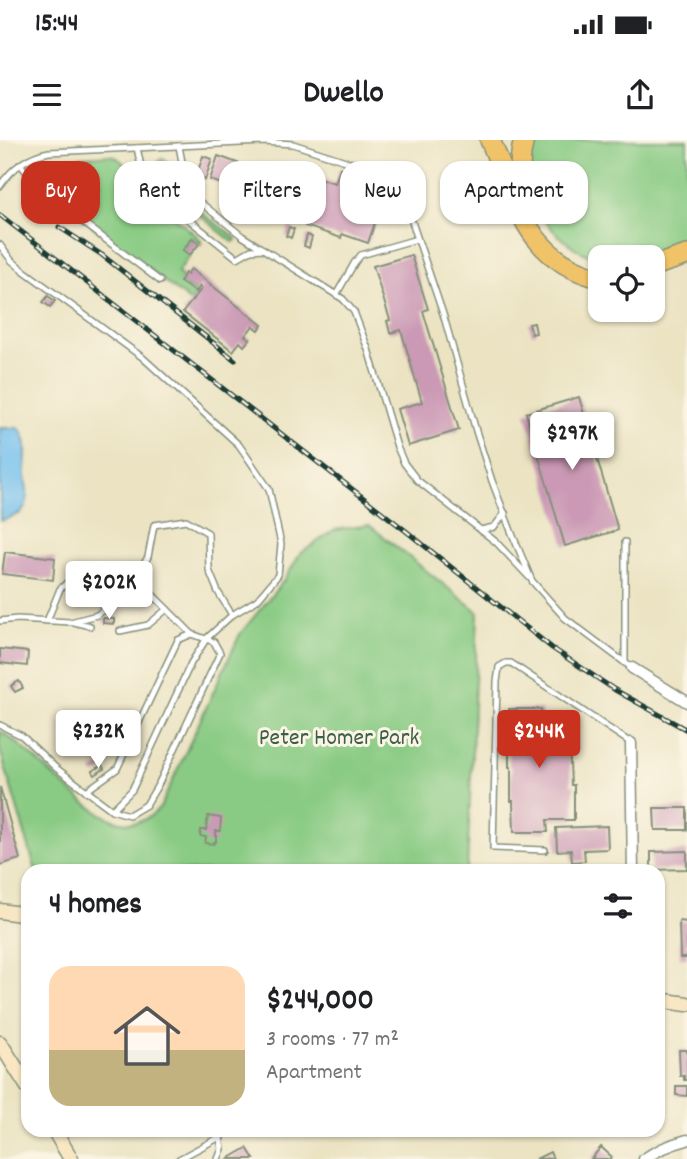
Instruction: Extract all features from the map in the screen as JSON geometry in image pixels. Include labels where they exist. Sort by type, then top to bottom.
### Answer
[{"type":"highway","points":[[489,140],[517,208],[530,230],[557,258],[588,274]]},
{"type":"highway","points":[[524,140],[521,180],[534,214],[559,244],[588,261]]},
{"type":"highway","points":[[665,263],[687,255]]},
{"type":"highway","points":[[665,275],[687,269]]},
{"type":"main road","points":[[0,921],[14,913]]},
{"type":"main road","points":[[665,1001],[687,1004]]},
{"type":"main road","points":[[0,1043],[21,1076]]},
{"type":"main road","points":[[58,1137],[71,1159]]},
{"type":"street","points":[[629,666],[687,702]]},
{"type":"street","points":[[631,743],[633,864]]},
{"type":"street","points":[[644,1159],[670,1145],[687,1140]]},
{"type":"lane","points":[[0,186],[20,164],[31,157],[49,152],[279,143],[358,165],[385,177],[397,188],[405,201],[444,317],[492,481],[533,581]]},
{"type":"lane","points":[[179,146],[185,178],[196,199],[242,236],[343,299],[354,312],[368,349],[397,447],[404,463],[418,480],[505,551],[565,618],[629,666]]},
{"type":"lane","points":[[137,148],[146,182],[154,192],[237,258],[251,250],[262,249]]},
{"type":"lane","points":[[20,164],[42,191],[160,281]]},
{"type":"lane","points":[[336,295],[355,262],[362,256],[418,239]]},
{"type":"lane","points":[[0,245],[17,265],[142,357],[239,445],[269,489],[281,544],[278,575],[257,600],[232,615],[207,638],[191,663],[132,790],[112,810]]},
{"type":"lane","points":[[481,530],[494,527],[505,513]]},
{"type":"lane","points":[[70,622],[97,615],[134,580],[148,556],[154,525],[186,520],[208,533],[209,570],[232,615]]},
{"type":"lane","points":[[625,542],[629,666]]},
{"type":"lane","points":[[0,725],[22,736],[55,768],[112,810],[129,815],[146,805],[159,783],[220,653],[214,642],[192,634],[141,583],[106,572],[71,579],[60,589],[47,621]]},
{"type":"lane","points":[[120,631],[148,625],[167,609]]},
{"type":"lane","points":[[0,621],[16,619],[90,626]]},
{"type":"lane","points":[[86,791],[117,769],[178,640],[192,634]]},
{"type":"lane","points":[[545,850],[493,848],[496,682],[499,667],[511,663],[631,743]]},
{"type":"lane","points":[[179,1159],[220,1137],[222,1150],[218,1159]]},
{"type":"green space","points":[[531,140],[687,140],[687,250],[665,255],[665,245],[588,245],[587,255],[563,239],[548,224],[588,224],[588,161],[528,161]]},
{"type":"green space","points":[[111,155],[118,158],[121,161],[114,161],[114,224],[183,224],[201,240],[201,244],[192,238],[183,249],[190,255],[178,272],[183,278],[181,282],[197,294],[191,302],[90,224],[100,224],[100,161],[49,161]]},
{"type":"green space","points":[[205,215],[235,237],[233,242],[205,220]]},
{"type":"green space","name":"Peter Homer Park","points":[[369,525],[478,612],[467,864],[34,864],[0,750],[0,731],[74,794],[104,815],[132,823],[147,818],[160,808],[240,634],[285,579],[300,554],[334,530]]},
{"type":"water","points":[[0,428],[19,428],[25,439],[27,497],[22,511],[14,517],[0,521]]},
{"type":"building","points":[[203,156],[212,159],[205,180],[205,161],[201,161]]},
{"type":"building","points":[[218,156],[232,161],[219,161],[219,183],[210,180]]},
{"type":"building","points":[[340,168],[340,224],[375,224],[368,243],[342,234],[341,238],[305,226],[326,224],[326,180],[335,183]]},
{"type":"building","points":[[289,227],[294,229],[291,238],[286,236]]},
{"type":"building","points":[[307,235],[312,237],[309,248],[304,246]]},
{"type":"building","points":[[192,238],[199,244],[190,255],[183,250]]},
{"type":"building","points":[[411,255],[428,309],[423,311],[459,430],[408,446],[397,409],[422,402],[401,330],[390,333],[387,321],[390,320],[373,266]]},
{"type":"building","points":[[191,269],[262,325],[259,330],[253,326],[245,336],[250,339],[244,346],[240,342],[233,351],[183,312],[202,288],[200,286],[196,292],[180,282]]},
{"type":"building","points":[[48,296],[55,301],[50,307],[43,302]]},
{"type":"building","points":[[534,323],[536,333],[532,334],[529,324]]},
{"type":"building","points":[[579,397],[618,530],[565,546],[526,413]]},
{"type":"building","points":[[5,552],[55,558],[53,580],[2,574]]},
{"type":"building","points":[[103,618],[114,619],[114,624],[103,623]]},
{"type":"building","points":[[0,649],[28,652],[27,666],[0,663]]},
{"type":"building","points":[[19,681],[23,688],[15,692],[11,686]]},
{"type":"building","points":[[509,709],[541,709],[542,719],[568,719],[574,820],[547,820],[548,832],[514,832],[509,767]]},
{"type":"building","points":[[102,765],[104,769],[95,775],[92,771]]},
{"type":"building","points":[[0,787],[20,859],[0,865]]},
{"type":"building","points":[[654,808],[687,808],[687,830],[655,830]]},
{"type":"building","points":[[208,816],[221,818],[220,831],[216,831],[214,844],[205,843],[206,837],[200,836],[201,830],[206,830]]},
{"type":"building","points":[[607,826],[608,849],[584,850],[585,861],[572,862],[571,850],[557,851],[556,828]]},
{"type":"building","points":[[687,851],[687,869],[665,870],[665,864],[651,864],[651,852]]},
{"type":"building","points":[[679,921],[687,922],[687,958],[680,958]]},
{"type":"building","points":[[679,1050],[687,1050],[687,1080],[680,1076]]},
{"type":"building","points":[[676,1086],[687,1086],[687,1096],[676,1095]]},
{"type":"building","points":[[601,1147],[611,1159],[591,1159]]},
{"type":"building","points":[[247,1148],[254,1159],[228,1159]]},
{"type":"building","points":[[550,1152],[553,1159],[536,1159]]},
{"type":"railway","points":[[0,215],[552,648],[615,690],[687,730]]},
{"type":"railway","points":[[59,227],[102,255],[235,360]]}]
